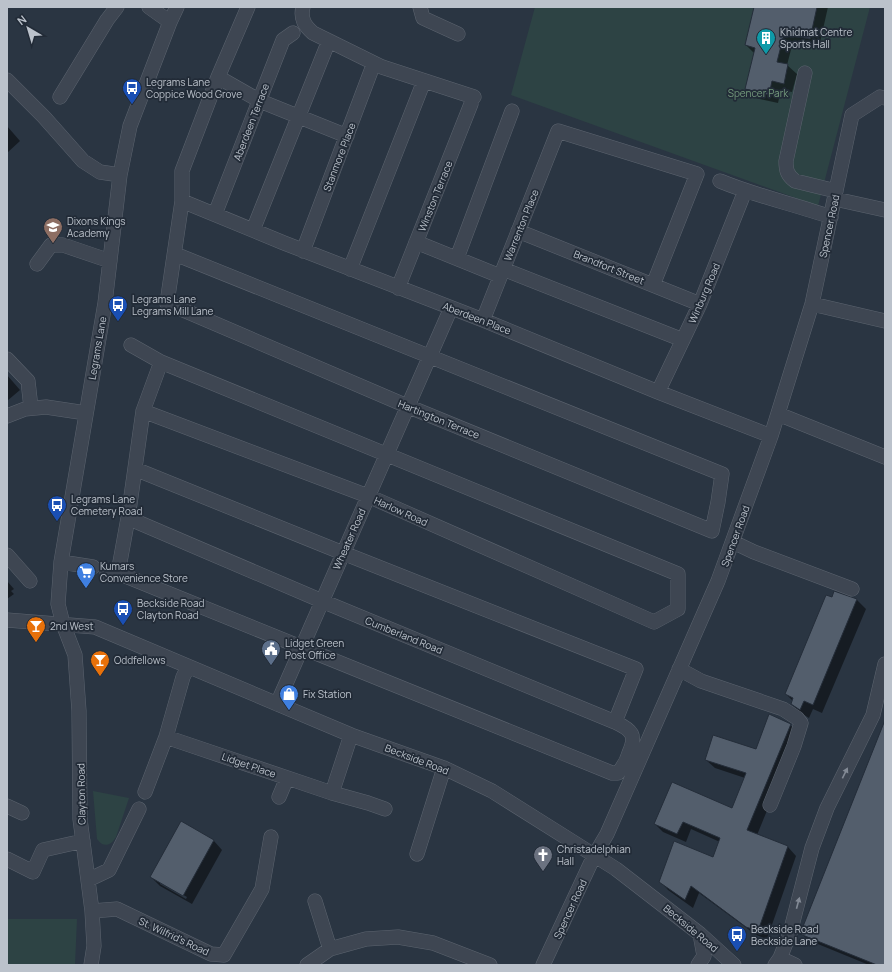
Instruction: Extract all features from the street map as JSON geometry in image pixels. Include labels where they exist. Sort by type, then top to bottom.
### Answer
[{"type":"street","points":[[60,97],[107,20],[117,7]]},
{"type":"street","points":[[149,7],[170,22]]},
{"type":"street","name":"Legrams Lane","points":[[63,624],[58,604],[61,562],[105,303],[120,175],[130,126],[177,7]]},
{"type":"street","points":[[248,7],[218,77],[182,171],[182,201],[175,254],[430,356]]},
{"type":"street","points":[[420,7],[423,18],[458,34]]},
{"type":"street","points":[[303,9],[304,26],[313,33],[382,67],[424,81],[350,269]]},
{"type":"street","name":"Aberdeen Terrace","points":[[215,214],[283,40],[293,33]]},
{"type":"street","points":[[253,230],[326,48]]},
{"type":"street","name":"Stanmore Place","points":[[303,250],[374,63]]},
{"type":"street","points":[[806,73],[786,161],[786,169],[790,178],[836,195],[885,210]]},
{"type":"street","points":[[218,77],[260,100],[347,136]]},
{"type":"street","points":[[7,80],[44,117],[83,162],[100,172],[120,175]]},
{"type":"street","name":"Winston Terrace","points":[[398,288],[472,101],[424,81]]},
{"type":"street","name":"Spencer Road","points":[[543,965],[594,856],[606,834],[718,581],[771,436],[812,304],[852,115],[882,97]]},
{"type":"street","points":[[457,258],[512,111]]},
{"type":"street","name":"Warrenton Place","points":[[483,320],[558,131],[697,174],[653,285]]},
{"type":"street","points":[[720,181],[745,191],[806,208],[831,217]]},
{"type":"street","name":"Winburg Road","points":[[658,392],[700,304],[745,191]]},
{"type":"street","name":"Aberdeen Place","points":[[182,201],[771,436]]},
{"type":"street","name":"Brandfort Street","points":[[518,231],[700,304]]},
{"type":"street","points":[[416,242],[457,258],[502,272],[683,340]]},
{"type":"street","points":[[37,264],[51,245],[63,245],[110,261]]},
{"type":"street","name":"Hartington Terrace","points":[[175,254],[167,304],[407,406],[712,531],[722,474],[430,356]]},
{"type":"street","points":[[812,304],[885,321]]},
{"type":"street","name":"Wheater Road","points":[[277,704],[451,308]]},
{"type":"street","points":[[131,345],[160,362],[386,455]]},
{"type":"street","points":[[7,359],[28,382],[31,408]]},
{"type":"street","points":[[160,362],[143,411],[128,518],[113,573],[301,648]]},
{"type":"street","points":[[7,416],[25,409],[46,407],[86,413]]},
{"type":"street","name":"Harlow Road","points":[[143,411],[368,496],[654,622],[678,609],[678,574],[386,455]]},
{"type":"street","points":[[778,414],[885,457]]},
{"type":"street","points":[[135,469],[636,669],[615,722]]},
{"type":"street","name":"Cumberland Road","points":[[128,518],[322,601],[625,726],[634,737],[634,743],[627,760],[621,769],[618,773],[612,773],[301,648]]},
{"type":"street","points":[[733,542],[754,552],[852,589]]},
{"type":"street","points":[[7,554],[30,581]]},
{"type":"street","points":[[61,562],[93,567]]},
{"type":"street","name":"Beckside Road","points":[[7,620],[95,627],[351,735],[444,768],[492,792],[594,856],[616,868],[700,934],[733,965]]},
{"type":"street","name":"Clayton Road","points":[[63,624],[75,655],[80,711],[80,819],[92,911],[94,946],[91,965]]},
{"type":"street","points":[[785,963],[790,933],[812,848],[827,808],[873,715],[885,664]]},
{"type":"street","points":[[145,792],[166,737],[181,684],[188,667]]},
{"type":"street","points":[[679,669],[701,681],[783,709],[797,718],[801,723],[794,746],[770,805]]},
{"type":"street","points":[[332,792],[351,735]]},
{"type":"street","name":"Lidget Place","points":[[166,737],[288,778],[368,802],[385,809]]},
{"type":"street","points":[[417,854],[444,768]]},
{"type":"street","points":[[279,797],[288,778]]},
{"type":"street","points":[[7,806],[22,813]]},
{"type":"street","points":[[88,880],[109,870],[139,809]]},
{"type":"street","name":"St. Wilfrid's Road","points":[[92,911],[117,909],[211,954],[224,955],[262,889],[271,837]]},
{"type":"street","points":[[7,859],[33,872],[43,850],[83,841]]},
{"type":"street","points":[[315,901],[330,949]]},
{"type":"street","points":[[698,965],[704,956],[700,934]]},
{"type":"street","points":[[306,965],[330,949],[366,940],[398,937],[433,943],[490,965]]},
{"type":"green space","name":"Spencer Park","points":[[535,7],[870,7],[818,206],[511,95]]},
{"type":"green space","points":[[93,791],[129,798],[116,837],[107,845],[102,844],[97,839]]},
{"type":"green space","points":[[7,919],[77,919],[75,965],[7,965]]},
{"type":"building","name":"Khidmat Centre Sports Hall","points":[[754,7],[817,7],[810,39],[784,34],[777,62],[788,64],[784,84],[772,81],[769,95],[745,89],[755,48],[745,45]]},
{"type":"building","points":[[834,591],[857,599],[813,705],[804,701],[800,710],[791,704],[793,698],[785,694],[826,595],[832,597]]},
{"type":"building","points":[[769,714],[791,724],[747,830],[788,846],[758,931],[746,927],[691,886],[685,900],[659,882],[674,841],[713,857],[720,838],[683,822],[677,834],[654,824],[672,782],[732,808],[746,773],[705,760],[713,735],[756,749]]},
{"type":"building","points":[[885,720],[885,965],[877,965],[800,934]]},
{"type":"building","points":[[181,821],[214,840],[183,896],[150,877]]},
{"type":"place","name":"Khidmat Centre Sports Hall","points":[[766,55]]},
{"type":"place","name":"Legrams Lane Coppice Wood Grove","points":[[132,105]]},
{"type":"place","name":"Dixons Kings Academy","points":[[53,244]]},
{"type":"place","name":"Legrams Lane Legrams Mill Lane","points":[[118,322]]},
{"type":"place","name":"Legrams Lane Cemetery Road","points":[[57,522]]},
{"type":"place","name":"Kumars Convenience Store","points":[[86,589]]},
{"type":"place","name":"Beckside Road Clayton Road","points":[[123,626]]},
{"type":"place","name":"2nd West","points":[[36,643]]},
{"type":"place","name":"Lidget Green Post Office","points":[[271,666]]},
{"type":"place","name":"Oddfellows","points":[[100,677]]},
{"type":"place","name":"Fix Station","points":[[289,711]]},
{"type":"place","name":"Christadelphian Hall","points":[[543,872]]},
{"type":"place","name":"Beckside Road Beckside Lane","points":[[737,952]]}]
